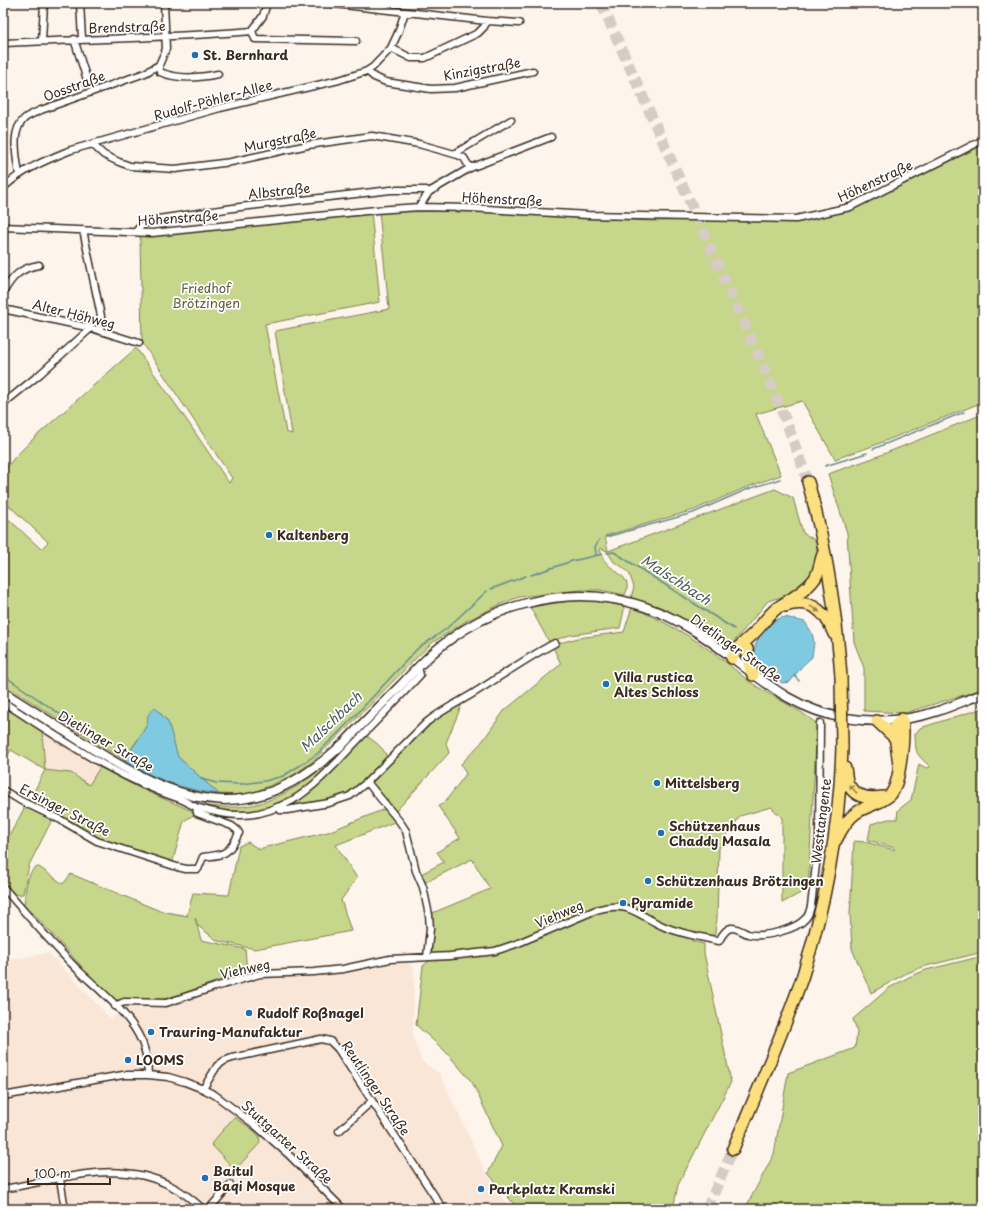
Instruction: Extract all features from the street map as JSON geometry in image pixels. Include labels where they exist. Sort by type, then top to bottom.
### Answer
[{"type":"highway","name":"Westtangente","points":[[733,1149],[791,1008],[812,943],[829,872],[838,809],[842,750],[839,646],[832,588],[808,482]]},
{"type":"highway","points":[[752,636],[747,649],[739,657],[732,658],[736,648],[752,636],[768,616],[804,590],[812,582],[820,568],[824,550]]},
{"type":"highway","points":[[778,608],[795,603],[812,606],[826,616],[839,646]]},
{"type":"highway","points":[[747,649],[749,664],[753,675]]},
{"type":"highway","points":[[833,844],[852,816],[861,810],[876,804],[888,796],[895,788],[898,780],[904,729],[902,719],[894,728],[899,765]]},
{"type":"highway","points":[[877,721],[895,738]]},
{"type":"highway","points":[[842,750],[847,780],[855,793],[870,799],[888,796]]},
{"type":"main road","name":"Dietlinger Straße","points":[[3,692],[119,766],[152,782],[174,791],[203,799],[230,800],[247,798],[273,791],[292,783],[306,774],[339,748],[418,667],[448,640],[467,628],[499,612],[548,599],[580,596],[615,599],[630,602],[661,614],[698,634],[753,675],[786,697],[825,713],[846,718],[877,721],[902,719],[938,711],[983,694]]},
{"type":"street","points":[[42,41],[44,3]]},
{"type":"street","points":[[80,3],[82,39]]},
{"type":"street","points":[[164,3],[166,49],[159,65],[160,72],[167,75],[186,78],[218,74]]},
{"type":"street","points":[[267,3],[263,16],[252,31],[255,39],[356,41]]},
{"type":"street","points":[[326,3],[487,21],[519,23]]},
{"type":"street","name":"Rudolf-Pöhler-Allee","points":[[3,188],[19,174],[48,159],[71,150],[220,108],[339,80],[367,71],[373,67],[391,48],[405,12]]},
{"type":"street","points":[[391,48],[411,58],[424,58],[478,33],[487,21]]},
{"type":"street","name":"Brendstraße","points":[[3,43],[74,39],[166,37],[252,31]]},
{"type":"street","points":[[74,39],[89,86]]},
{"type":"street","name":"Oosstraße","points":[[19,174],[16,133],[18,125],[24,117],[145,73],[159,65]]},
{"type":"street","name":"Kinzigstraße","points":[[367,71],[374,77],[386,82],[431,89],[454,88],[533,71]]},
{"type":"street","points":[[454,154],[511,120]]},
{"type":"street","name":"Murgstraße","points":[[93,145],[104,155],[124,164],[175,169],[230,162],[308,145],[372,136],[419,144],[454,154],[464,158],[470,168]]},
{"type":"street","points":[[419,207],[429,192],[470,168],[551,137]]},
{"type":"street","name":"Höhenstraße","points":[[3,227],[152,233],[419,207],[470,208],[588,215],[796,219],[850,207],[983,140]]},
{"type":"street","name":"Albstraße","points":[[136,232],[137,229],[147,222],[158,218],[240,206],[391,190],[426,190],[429,192]]},
{"type":"street","points":[[83,230],[101,316],[100,331]]},
{"type":"street","points":[[3,293],[20,271],[39,265]]},
{"type":"street","name":"Alter Höhweg","points":[[3,309],[91,328],[139,343]]},
{"type":"street","points":[[3,404],[91,328]]},
{"type":"street","name":"Dietlinger Straße","points":[[277,807],[280,810],[287,810],[334,802],[350,796],[367,782],[427,722],[438,713],[476,692],[537,652],[555,643]]},
{"type":"street","name":"Dietlinger Straße","points":[[3,702],[120,774],[196,807],[239,815],[261,813],[277,807],[292,800],[321,778],[420,676],[418,667]]},
{"type":"street","name":"Viehweg","points":[[115,1006],[124,1002],[166,1003],[260,974],[314,972],[390,959],[450,956],[496,951],[608,906],[618,906],[630,909],[664,927],[719,941],[730,928],[736,928],[748,934],[762,935],[796,926],[807,917],[811,906],[819,840],[820,724]]},
{"type":"street","points":[[367,782],[406,831],[416,871],[423,887],[429,915],[430,929],[427,957]]},
{"type":"street","name":"Ersinger Straße","points":[[3,790],[21,801],[61,820],[97,841],[186,869],[199,868],[203,857],[223,854],[231,847],[238,833]]},
{"type":"street","name":"Dietlinger Straße","points":[[196,807],[197,813],[232,826],[238,833]]},
{"type":"street","points":[[3,888],[62,954],[127,1018],[138,1034],[146,1053],[148,1075]]},
{"type":"street","name":"Reutlinger Straße","points":[[203,1089],[213,1070],[224,1061],[315,1040],[327,1040],[336,1046],[443,1209]]},
{"type":"street","name":"Stuttgarter Straße","points":[[3,1096],[110,1077],[148,1075],[172,1078],[203,1089],[229,1104],[288,1154],[343,1209]]},
{"type":"street","points":[[339,1131],[372,1101]]},
{"type":"street","points":[[3,1189],[60,1179],[121,1171],[144,1175],[174,1187],[203,1209]]},
{"type":"street","points":[[60,1179],[65,1209]]},
{"type":"street","points":[[209,1209],[230,1186]]},
{"type":"shaded area","points":[[42,731],[100,767],[89,785],[71,773],[45,770]]},
{"type":"shaded area","points":[[49,953],[111,1019],[125,1007],[164,1008],[250,980],[275,976],[309,976],[338,973],[406,962],[414,969],[413,1038],[422,1061],[440,1074],[486,1173],[510,1209],[3,1209],[3,961]]},
{"type":"green space","name":"Friedhof Brötzingen","points":[[983,145],[983,402],[870,447],[835,459],[802,401],[756,414],[781,475],[747,487],[694,510],[605,536],[608,551],[775,489],[793,498],[803,533],[816,541],[818,561],[811,580],[791,594],[768,601],[727,650],[689,623],[660,607],[631,598],[634,587],[629,573],[614,562],[607,551],[600,548],[604,560],[625,579],[627,589],[625,595],[600,590],[579,590],[519,597],[466,621],[432,643],[313,761],[294,775],[255,792],[243,795],[219,794],[178,757],[168,722],[156,708],[149,715],[144,730],[129,752],[125,761],[3,684],[3,514],[41,549],[48,542],[3,500],[3,472],[14,458],[34,438],[136,348],[229,483],[232,478],[142,342],[140,236],[371,211],[380,302],[265,324],[286,432],[292,434],[275,331],[389,309],[379,212],[467,211],[649,221],[720,220],[796,222],[855,209]]},
{"type":"green space","points":[[983,414],[983,689],[905,713],[864,711],[864,668],[854,642],[847,533],[828,474],[876,457]]},
{"type":"green space","points":[[592,600],[624,606],[620,628],[570,635],[549,642],[530,607],[570,601]]},
{"type":"green space","points":[[632,607],[666,623],[698,642],[750,682],[801,712],[817,724],[808,889],[782,903],[782,818],[771,807],[740,816],[719,848],[717,918],[714,939],[686,930],[692,941],[704,944],[704,953],[731,1082],[678,1185],[673,1209],[518,1209],[488,1173],[502,1146],[472,1082],[445,1051],[416,1025],[423,966],[430,960],[433,931],[430,914],[490,889],[472,859],[422,884],[419,875],[444,862],[437,852],[460,838],[438,806],[444,803],[466,774],[461,764],[481,743],[504,711],[561,664],[552,645],[578,638],[624,632]]},
{"type":"green space","points":[[461,702],[462,704],[446,743],[449,753],[395,812],[372,786],[371,782],[432,720]]},
{"type":"green space","points":[[3,706],[42,731],[45,770],[11,750],[3,763]]},
{"type":"green space","points":[[983,708],[983,952],[922,967],[905,974],[871,993],[852,949],[850,913],[854,841],[866,842],[894,850],[894,848],[868,840],[871,824],[888,819],[897,819],[898,810],[911,800],[919,764],[926,768],[930,767],[917,753],[915,734],[920,728]]},
{"type":"green space","points":[[367,736],[383,750],[387,757],[387,761],[364,783],[348,794],[331,800],[310,805],[283,807],[298,800],[363,737]]},
{"type":"green space","points":[[331,761],[333,763],[305,788],[276,805],[260,810],[244,812],[225,811],[205,807],[248,806],[261,803],[298,785]]},
{"type":"green space","points":[[100,767],[139,788],[190,810],[195,814],[184,821],[172,864],[97,839],[28,803],[45,770],[71,773],[89,785]]},
{"type":"green space","points":[[26,805],[53,818],[29,865],[23,894],[15,895],[3,881],[3,847]]},
{"type":"green space","points":[[387,808],[397,821],[336,845],[357,878],[341,900],[351,931],[255,949],[218,941],[198,926],[195,918],[201,940],[245,949],[247,971],[161,1000],[148,1002],[124,999],[114,1000],[80,968],[82,967],[33,913],[24,906],[29,877],[35,868],[39,867],[63,884],[71,874],[160,911],[188,916],[193,893],[229,895],[239,846],[248,842],[260,850],[262,848],[328,832]]},
{"type":"green space","points":[[983,956],[983,1209],[749,1209],[746,1207],[774,1154],[788,1073],[855,1048],[857,1032],[853,1019],[889,988],[926,970]]},
{"type":"green space","points":[[234,1117],[252,1129],[259,1136],[260,1143],[235,1170],[211,1144]]},
{"type":"water","points":[[785,617],[805,622],[812,633],[814,642],[812,657],[802,666],[790,682],[782,683],[760,667],[755,658],[754,652],[758,639],[766,628],[779,618]]},
{"type":"water","points":[[155,707],[168,722],[178,757],[219,794],[194,790],[170,783],[125,761],[126,755],[131,751],[147,725],[148,715]]},
{"type":"waterway","points":[[873,449],[964,412]]},
{"type":"waterway","points":[[825,466],[867,453]]},
{"type":"waterway","points":[[606,537],[693,513],[748,489],[780,479]]},
{"type":"waterway","points":[[596,554],[595,547],[599,540]]},
{"type":"waterway","name":"Malschbach","points":[[607,553],[614,552],[734,629]]},
{"type":"waterway","name":"Malschbach","points":[[531,575],[572,561],[603,554]]},
{"type":"waterway","name":"Malschbach","points":[[491,589],[526,576]]},
{"type":"waterway","name":"Malschbach","points":[[201,779],[216,783],[242,784],[265,781],[283,776],[304,763],[318,753],[353,718],[417,649],[446,629],[487,591]]},
{"type":"waterway","name":"Malschbach","points":[[3,675],[67,719],[105,741]]},
{"type":"waterway","name":"Malschbach","points":[[794,675],[799,681]]},
{"type":"tunnel","points":[[601,3],[764,368],[786,421],[808,482]]},
{"type":"tunnel","points":[[707,1209],[733,1149]]},
{"type":"place","name":"St. Bernhard","points":[[195,55]]},
{"type":"place","name":"Kaltenberg","points":[[269,535]]},
{"type":"place","name":"Villa rustica Altes Schloss","points":[[606,684]]},
{"type":"place","name":"Mittelsberg","points":[[657,783]]},
{"type":"place","name":"Schützenhaus Chaddy Masala","points":[[661,833]]},
{"type":"place","name":"Schützenhaus Brötzingen","points":[[648,881]]},
{"type":"place","name":"Pyramide","points":[[623,903]]},
{"type":"place","name":"Rudolf Roßnagel","points":[[249,1013]]},
{"type":"place","name":"Trauring-Manufaktur","points":[[151,1032]]},
{"type":"place","name":"LOOMS","points":[[128,1060]]},
{"type":"place","name":"Baitul Baqi Mosque","points":[[205,1178]]},
{"type":"place","name":"Parkplatz Kramski","points":[[481,1189]]}]
